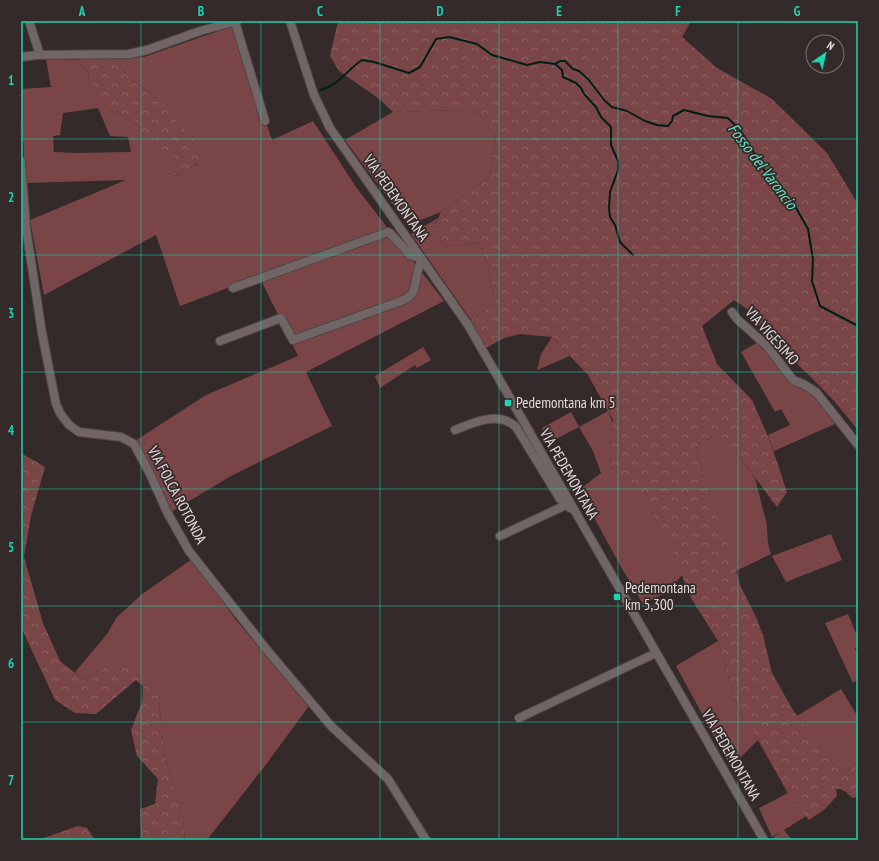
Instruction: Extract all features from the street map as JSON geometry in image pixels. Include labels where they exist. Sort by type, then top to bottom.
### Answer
[{"type":"street","points":[[29,21],[40,55]]},
{"type":"street","points":[[21,57],[40,55],[129,54],[148,50],[200,31],[236,21],[265,121]]},
{"type":"street","name":"VIA PEDEMONTANA","points":[[290,21],[314,95],[325,119],[338,140],[466,322],[764,840]]},
{"type":"street","name":"VIA FOLCA ROTONDA","points":[[21,161],[26,228],[42,333],[56,404],[60,413],[69,425],[79,432],[121,437],[134,444],[150,474],[167,512],[189,551],[267,650],[331,726],[388,779],[426,840]]},
{"type":"street","points":[[220,341],[281,318],[293,340],[401,301],[410,296],[414,291],[417,271],[422,259],[410,256],[388,232],[234,288]]},
{"type":"street","name":"VIA VIGESIMO","points":[[732,312],[737,319],[767,346],[792,380],[803,384],[816,392],[858,445]]},
{"type":"street","points":[[455,430],[486,419],[510,422],[516,428],[560,499],[574,511]]},
{"type":"street","points":[[500,536],[566,505]]},
{"type":"street","points":[[520,718],[656,653]]},
{"type":"green space","points":[[338,21],[691,21],[682,37],[717,68],[772,99],[827,153],[858,204],[858,430],[835,402],[810,376],[766,335],[747,309],[734,300],[702,326],[717,364],[752,400],[770,441],[787,492],[777,507],[736,452],[729,446],[721,442],[703,439],[696,448],[710,497],[733,559],[740,585],[763,635],[772,673],[793,710],[833,764],[844,775],[858,762],[857,797],[852,798],[846,792],[836,789],[837,796],[825,809],[809,820],[790,797],[758,740],[738,710],[718,641],[691,598],[669,543],[651,512],[610,465],[613,420],[588,375],[552,337],[520,334],[504,338],[482,350],[468,325],[471,320],[495,302],[488,266],[479,242],[444,247],[435,225],[441,212],[490,176],[496,137],[480,115],[459,110],[393,112],[378,98],[339,71],[330,56]]},
{"type":"green space","points":[[233,26],[272,140],[313,121],[356,187],[444,301],[306,372],[332,426],[231,476],[171,512],[135,441],[206,395],[298,356],[259,276],[180,306],[156,235],[44,295],[30,220],[126,180],[25,183],[21,89],[51,87],[46,59],[77,60],[89,73],[88,81],[102,102],[111,111],[130,118],[139,125],[147,141],[173,152],[175,176],[198,164],[155,97],[126,75],[117,58],[144,57]],"holes":[[[98,108],[110,136],[128,137],[131,152],[54,152],[53,136],[60,135],[63,113]]]},
{"type":"green space","points":[[98,57],[117,58],[126,75],[155,97],[194,140],[204,158],[194,166],[174,176],[173,152],[157,150],[147,141],[139,125],[130,118],[111,111],[101,102],[96,91],[88,81],[89,73],[77,60]]},
{"type":"green space","points":[[459,110],[480,115],[496,137],[490,176],[441,212],[408,225],[345,140],[393,112]]},
{"type":"green space","points":[[438,218],[435,225],[444,247],[479,242],[488,266],[495,302],[471,320],[411,234]]},
{"type":"green space","points":[[552,337],[570,356],[537,370],[541,354]]},
{"type":"green space","points":[[758,342],[813,394],[837,423],[774,451],[768,435],[790,425],[781,409],[775,412],[741,352]]},
{"type":"green space","points":[[423,347],[431,360],[417,368],[415,365],[380,388],[375,376]]},
{"type":"green space","points":[[608,411],[613,424],[610,465],[627,482],[650,511],[669,543],[682,575],[669,591],[643,604],[579,490],[601,473],[593,451],[579,427]]},
{"type":"green space","points":[[571,412],[579,427],[550,442],[542,428]]},
{"type":"green space","points":[[703,439],[716,440],[728,445],[736,452],[755,478],[767,525],[768,544],[771,554],[736,571],[710,497],[696,448]]},
{"type":"green space","points":[[21,453],[45,467],[31,516],[24,557],[43,623],[60,661],[83,679],[114,664],[148,676],[158,692],[164,753],[183,818],[185,840],[143,840],[141,837],[140,809],[155,804],[158,779],[137,756],[131,730],[142,702],[143,686],[136,680],[96,714],[75,713],[55,700],[21,627]]},
{"type":"green space","points":[[831,534],[842,560],[786,582],[772,556]]},
{"type":"green space","points":[[192,559],[236,620],[309,706],[207,840],[185,840],[183,818],[164,753],[158,692],[148,676],[106,667],[83,679],[75,672],[107,634],[117,617],[141,595]]},
{"type":"green space","points":[[848,614],[858,638],[858,646],[855,648],[858,656],[858,679],[853,683],[825,623]]},
{"type":"green space","points":[[718,641],[738,710],[758,740],[731,767],[676,666]]},
{"type":"green space","points":[[841,689],[858,717],[858,762],[844,775],[833,764],[797,716]]},
{"type":"green space","points":[[788,793],[806,816],[784,830],[792,840],[775,840],[773,838],[779,833],[772,837],[759,808]]},
{"type":"green space","points":[[78,826],[87,828],[95,840],[38,840]]},
{"type":"waterway","name":"Fosso del Varoncio","points":[[320,90],[332,85],[362,60],[374,62],[409,73],[420,67],[436,39],[449,37],[477,44],[492,55],[527,65],[540,62],[555,64],[560,61],[565,61],[573,69],[579,71],[588,79],[605,101],[612,107],[627,111],[645,121],[657,125],[668,126],[672,121],[673,116],[684,110],[708,116],[728,118],[741,131],[764,170],[792,201],[808,229],[813,259],[812,281],[820,306],[858,326]]},
{"type":"waterway","points":[[555,64],[562,70],[563,77],[576,83],[581,88],[584,94],[596,107],[601,117],[611,127],[611,145],[618,161],[618,170],[610,192],[610,217],[615,225],[620,242],[633,255]]},
{"type":"place","name":"Pedemontana km 5","points":[[508,403]]},
{"type":"place","name":"Pedemontana km 5,300","points":[[617,597]]}]
